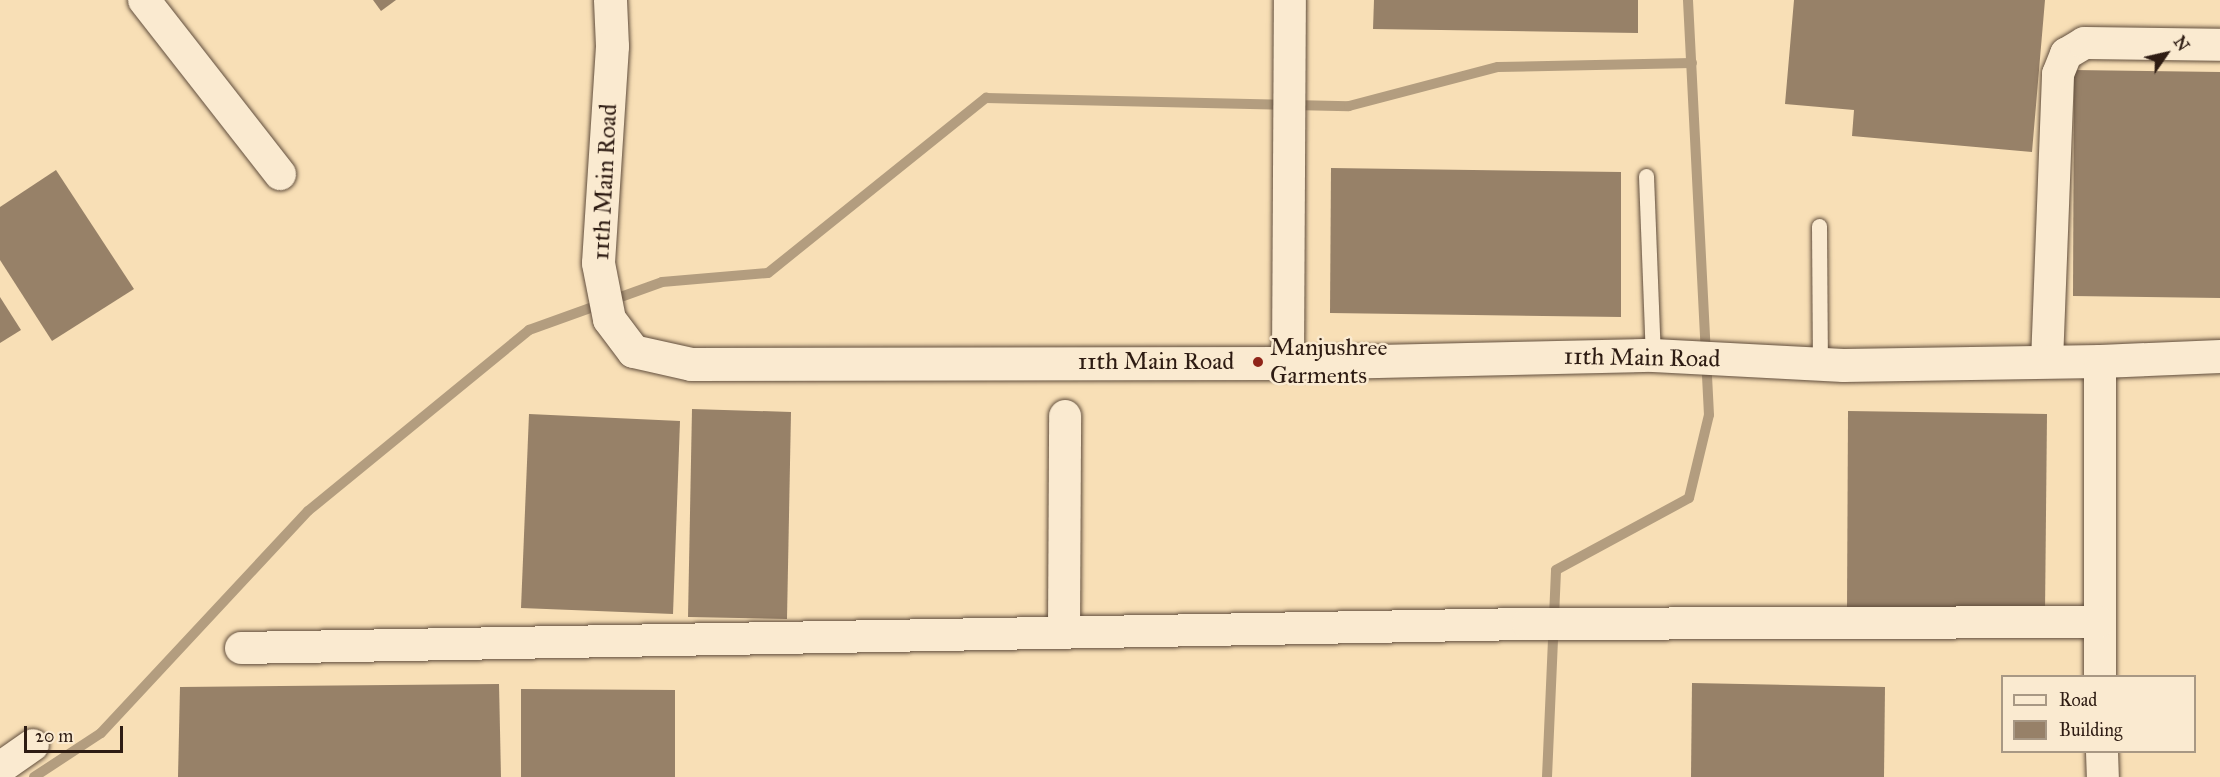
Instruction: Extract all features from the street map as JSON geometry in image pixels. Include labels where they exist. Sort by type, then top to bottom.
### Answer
[{"type":"street","points":[[144,0],[280,174]]},
{"type":"street","name":"11th Main Road","points":[[610,0],[612,46],[598,262],[609,319],[633,351],[691,364],[1288,363],[1668,356],[1820,364],[2100,361],[2220,356]]},
{"type":"street","points":[[1288,363],[1290,0]]},
{"type":"street","points":[[2047,362],[2058,74],[2066,54],[2084,43],[2220,45]]},
{"type":"street","points":[[2100,361],[2100,675]]},
{"type":"street","points":[[1064,632],[1065,416]]},
{"type":"street","points":[[242,648],[1580,623],[2099,622]]},
{"type":"street","points":[[0,768],[33,745]]},
{"type":"street","points":[[2102,753],[2103,777]]},
{"type":"lane","points":[[1646,176],[1668,356]]},
{"type":"lane","points":[[1819,226],[1820,364]]},
{"type":"building","points":[[373,0],[396,0],[381,11]]},
{"type":"building","points":[[1374,0],[1638,0],[1638,33],[1373,29]]},
{"type":"building","points":[[1794,0],[2045,0],[2032,152],[1852,136],[1854,110],[1785,104]]},
{"type":"building","points":[[2074,70],[2220,72],[2220,298],[2073,296]]},
{"type":"building","points":[[1331,168],[1621,172],[1621,317],[1330,313]]},
{"type":"building","points":[[56,170],[134,289],[52,341],[0,260],[0,207]]},
{"type":"building","points":[[0,297],[21,330],[0,343]]},
{"type":"building","points":[[692,409],[791,412],[787,619],[688,617]]},
{"type":"building","points":[[1848,411],[2047,414],[2045,613],[1847,610]]},
{"type":"building","points":[[529,414],[680,421],[673,614],[521,608]]},
{"type":"building","points":[[1692,683],[1885,687],[1884,777],[1691,777]]},
{"type":"building","points":[[499,684],[501,777],[178,777],[180,687]]},
{"type":"building","points":[[521,689],[675,690],[675,777],[521,777]]},
{"type":"waterway","points":[[1547,777],[1556,570],[1689,498],[1709,415],[1688,0]]},
{"type":"waterway","points":[[34,777],[101,733],[308,511],[529,330],[662,282],[768,273],[986,98],[1349,106],[1498,67],[1692,63]]},
{"type":"place","name":"Manjushree Garments","points":[[1258,362]]}]
